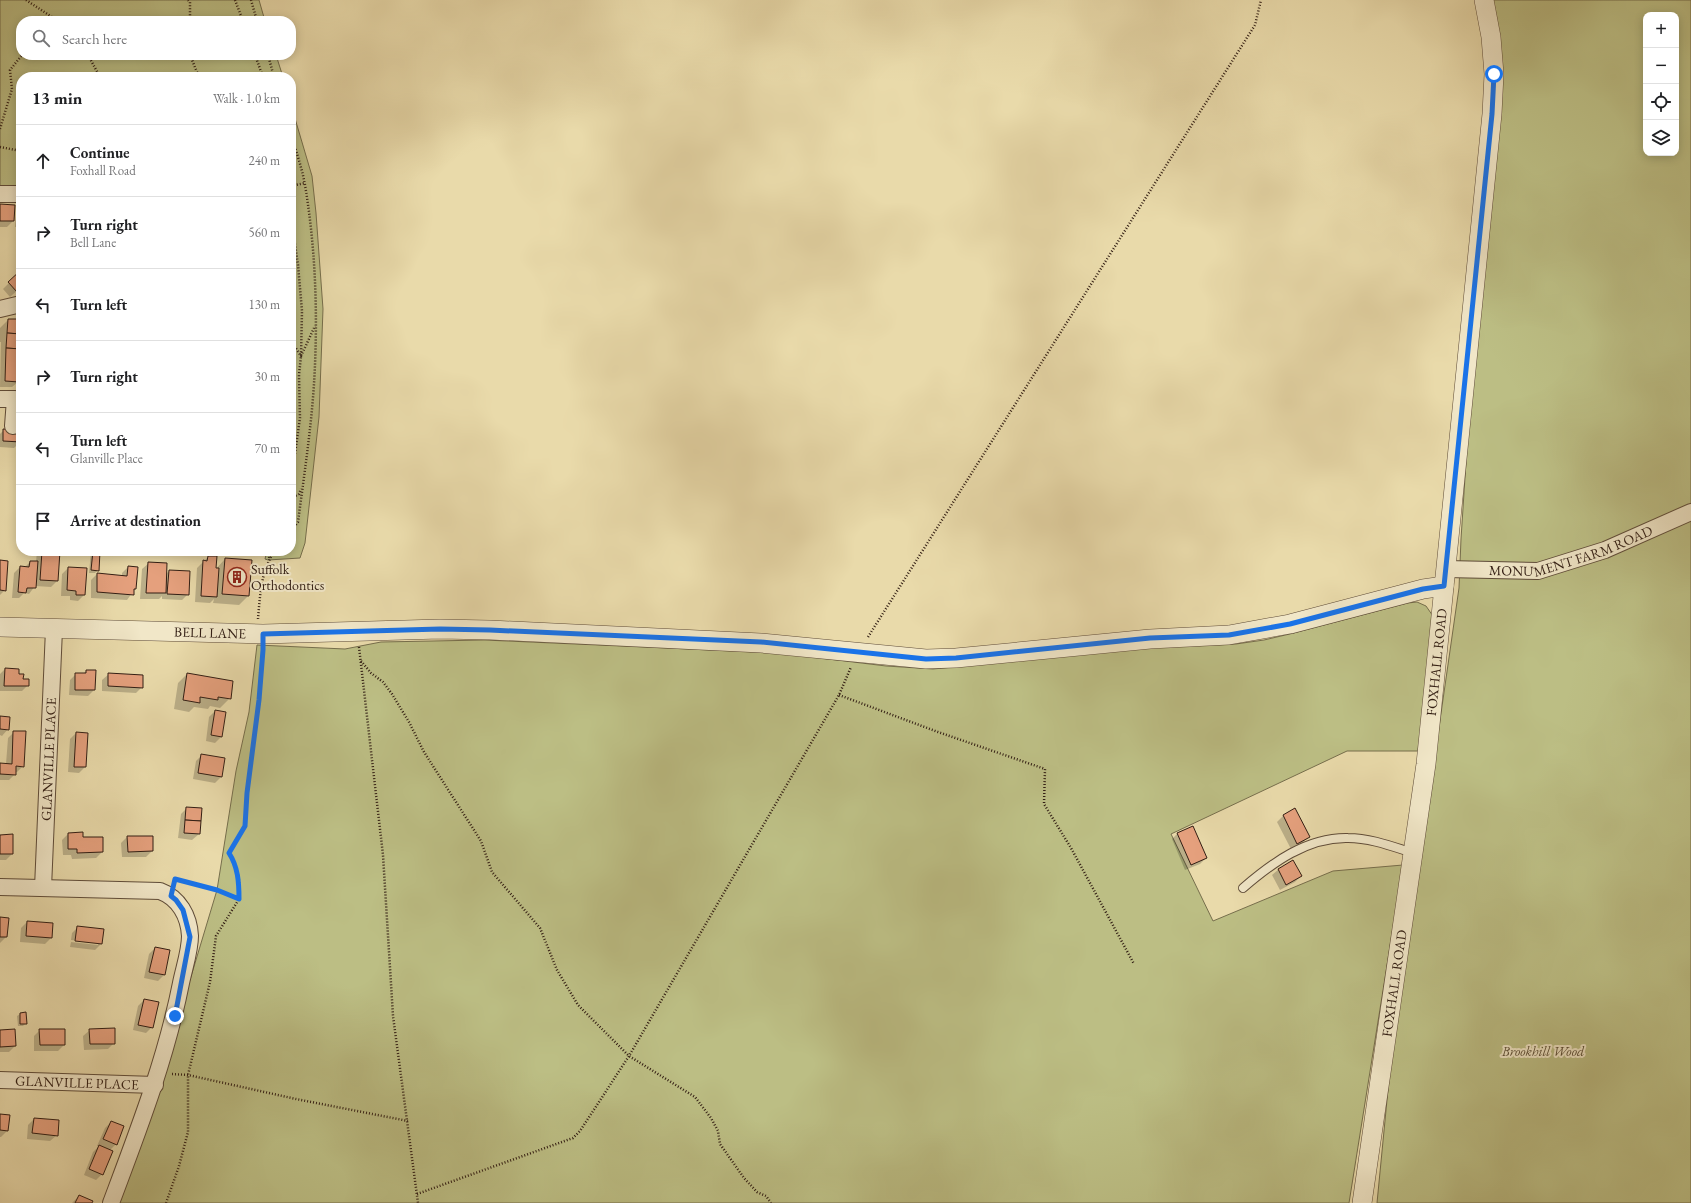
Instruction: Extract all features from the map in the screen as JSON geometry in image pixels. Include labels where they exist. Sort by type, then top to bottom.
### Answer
[{"type":"street","name":"FOXHALL ROAD","points":[[1362,1203],[1401,926],[1426,764],[1445,578],[1492,114],[1494,74],[1491,37],[1484,0]]},
{"type":"street","points":[[0,194],[16,194]]},
{"type":"street","points":[[0,309],[16,305]]},
{"type":"street","points":[[0,399],[15,399],[13,426]]},
{"type":"street","name":"MONUMENT FARM ROAD","points":[[1445,578],[1538,570],[1605,550],[1691,512]]},
{"type":"street","name":"BELL LANE","points":[[0,627],[54,630],[263,634],[440,629],[490,630],[761,642],[926,659],[956,658],[1142,639],[1229,635],[1290,624],[1423,589],[1445,578]]},
{"type":"street","name":"GLANVILLE PLACE","points":[[43,888],[54,630]]},
{"type":"street","points":[[0,887],[144,890],[160,891],[171,896]]},
{"type":"street","name":"GLANVILLE PLACE","points":[[112,1203],[155,1086],[175,1016],[190,937],[183,910],[171,896]]},
{"type":"street","name":"GLANVILLE PLACE","points":[[0,1080],[155,1086]]},
{"type":"lane","points":[[1243,888],[1263,871],[1294,851],[1324,840],[1347,838],[1377,842],[1413,854]]},
{"type":"path","points":[[26,0],[50,16]]},
{"type":"path","points":[[188,0],[190,2],[190,16]]},
{"type":"path","points":[[235,0],[241,16]]},
{"type":"path","points":[[251,0],[256,16]]},
{"type":"path","points":[[417,1194],[573,1138],[580,1131],[629,1056],[839,695],[857,653],[1255,25],[1261,0]]},
{"type":"path","points":[[0,129],[12,89],[10,70],[18,60]]},
{"type":"path","points":[[91,60],[97,72]]},
{"type":"path","points":[[192,60],[197,72]]},
{"type":"path","points":[[257,60],[261,72]]},
{"type":"path","points":[[269,60],[273,72]]},
{"type":"path","points":[[0,148],[16,150]]},
{"type":"path","points":[[296,152],[305,183],[314,263],[316,324],[314,385],[298,522],[296,525]]},
{"type":"path","points":[[296,185],[305,183]]},
{"type":"path","points":[[296,252],[302,311],[299,375],[300,418],[296,456]]},
{"type":"path","points":[[301,356],[316,324]]},
{"type":"path","points":[[296,348],[301,356]]},
{"type":"path","points":[[296,496],[299,494],[302,486]]},
{"type":"path","points":[[166,1203],[179,1166],[188,1132],[188,1074],[210,982],[216,936],[239,899],[239,880],[234,862],[229,853],[245,826],[247,793],[259,700],[263,650],[263,634],[258,623],[260,595],[269,556]]},
{"type":"path","points":[[268,560],[271,556]]},
{"type":"path","points":[[418,1203],[408,1121],[392,1016],[383,855],[361,661],[371,673],[383,682],[392,694],[409,722],[424,752],[481,841],[492,872],[540,928],[557,970],[578,1005],[629,1056],[695,1097],[711,1118],[718,1131],[720,1144],[744,1178],[757,1192],[766,1196],[771,1203]]},
{"type":"path","points":[[839,695],[938,732],[1045,769],[1044,804],[1071,848],[1134,964]]},
{"type":"path","points":[[171,896],[175,879],[217,890],[239,899]]},
{"type":"path","points":[[188,1074],[296,1099],[408,1121]]},
{"type":"green space","points":[[0,0],[259,0],[264,16],[16,16],[16,60],[278,60],[281,72],[16,72],[16,187],[0,187]]},
{"type":"green space","name":"Brookhill Wood","points":[[1486,0],[1691,0],[1691,1203],[1377,1203],[1390,1069],[1459,588],[1488,125]]},
{"type":"green space","points":[[296,122],[312,176],[316,213],[323,309],[319,417],[305,543],[300,558],[265,559],[266,556],[296,556]]},
{"type":"green space","points":[[1417,602],[1426,606],[1435,619],[1418,751],[1347,751],[1171,834],[1213,921],[1333,871],[1403,865],[1349,1203],[114,1203],[162,1073],[217,890],[236,771],[249,712],[257,645],[345,649],[381,642],[484,640],[779,653],[886,666],[933,669],[1146,648],[1236,644],[1264,640]]},
{"type":"building","points":[[0,204],[15,205],[14,221],[0,221]]},
{"type":"building","points":[[16,275],[16,291],[8,282]]},
{"type":"building","points":[[8,319],[16,319],[16,334],[7,333]]},
{"type":"building","points":[[7,333],[16,334],[16,349],[6,348]]},
{"type":"building","points":[[6,348],[16,349],[16,382],[5,381]]},
{"type":"building","points":[[3,429],[16,430],[16,442],[3,441]]},
{"type":"building","points":[[42,556],[60,556],[58,581],[40,580]]},
{"type":"building","points":[[92,556],[100,556],[99,571],[91,570]]},
{"type":"building","points":[[208,556],[217,556],[216,568],[219,568],[217,597],[201,596],[203,560],[207,561]]},
{"type":"building","name":"Suffolk Orthodontics","points":[[225,558],[252,560],[249,596],[222,594]]},
{"type":"building","points":[[0,560],[8,561],[6,591],[0,590]]},
{"type":"building","points":[[30,561],[38,561],[36,588],[27,588],[26,593],[18,592],[20,566],[29,567]]},
{"type":"building","points":[[148,562],[167,563],[166,593],[146,593]]},
{"type":"building","points":[[128,566],[138,567],[134,595],[97,592],[97,573],[127,576]]},
{"type":"building","points":[[68,567],[87,568],[85,595],[76,595],[76,591],[67,590]]},
{"type":"building","points":[[169,570],[190,571],[189,595],[167,594]]},
{"type":"building","points":[[5,668],[19,669],[19,674],[24,674],[23,679],[29,679],[29,686],[4,686]]},
{"type":"building","points":[[86,670],[96,670],[95,690],[75,690],[75,673],[86,673]]},
{"type":"building","points":[[108,673],[143,675],[143,688],[108,686]]},
{"type":"building","points":[[187,673],[233,681],[231,699],[218,697],[218,700],[200,697],[200,703],[183,700]]},
{"type":"building","points":[[215,710],[226,712],[222,737],[211,735]]},
{"type":"building","points":[[0,716],[10,717],[9,730],[0,729]]},
{"type":"building","points":[[13,731],[26,731],[24,767],[16,766],[16,775],[0,774],[0,763],[12,764]]},
{"type":"building","points":[[76,732],[88,733],[86,767],[74,767]]},
{"type":"building","points":[[201,754],[225,758],[222,777],[198,773]]},
{"type":"building","points":[[186,807],[202,808],[201,821],[185,820]]},
{"type":"building","points":[[1295,808],[1310,837],[1297,844],[1283,815]]},
{"type":"building","points":[[185,820],[201,821],[200,834],[184,833]]},
{"type":"building","points":[[1193,826],[1207,858],[1191,865],[1177,833]]},
{"type":"building","points":[[83,832],[83,837],[103,837],[103,852],[77,853],[77,849],[68,849],[68,833]]},
{"type":"building","points":[[13,834],[13,854],[0,854],[0,835]]},
{"type":"building","points":[[127,836],[153,836],[153,851],[128,852]]},
{"type":"building","points":[[1293,860],[1302,876],[1286,885],[1278,869]]},
{"type":"building","points":[[0,917],[9,918],[7,937],[0,937]]},
{"type":"building","points":[[27,921],[53,923],[52,938],[26,936]]},
{"type":"building","points":[[77,926],[104,929],[102,944],[75,941]]},
{"type":"building","points":[[155,947],[170,950],[165,975],[149,972]]},
{"type":"building","points":[[144,999],[159,1002],[153,1028],[138,1025]]},
{"type":"building","points":[[26,1012],[27,1024],[20,1024],[20,1013]]},
{"type":"building","points":[[115,1028],[115,1044],[90,1044],[89,1029]]},
{"type":"building","points":[[15,1029],[16,1046],[0,1047],[0,1030]]},
{"type":"building","points":[[39,1029],[65,1029],[65,1045],[40,1045]]},
{"type":"building","points":[[0,1114],[10,1115],[8,1131],[0,1130]]},
{"type":"building","points":[[34,1118],[59,1120],[58,1136],[32,1133]]},
{"type":"building","points":[[111,1121],[124,1126],[117,1145],[103,1139]]},
{"type":"building","points":[[99,1145],[113,1151],[103,1175],[89,1169]]},
{"type":"building","points":[[79,1195],[93,1201],[92,1203],[75,1203]]},
{"type":"place","name":"Suffolk Orthodontics","points":[[237,577]]},
{"type":"route","points":[[175,1016],[190,937],[186,916],[180,904],[171,896],[175,879],[217,890],[239,899],[239,880],[234,862],[229,853],[245,826],[247,793],[259,700],[263,634],[440,629],[490,630],[761,642],[926,659],[956,658],[1150,638],[1229,635],[1263,630],[1423,589],[1444,586],[1492,114],[1494,74]]}]
